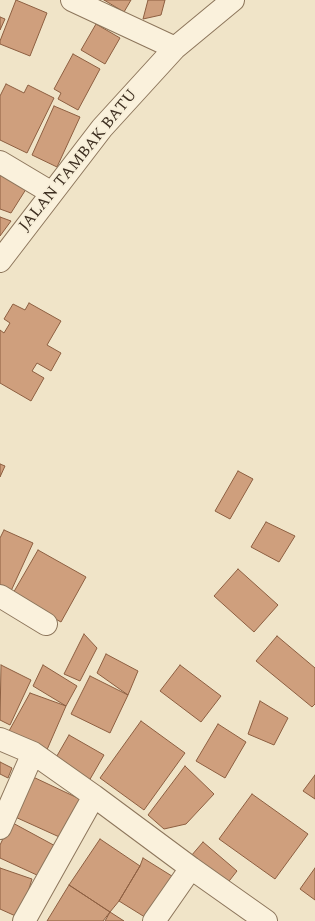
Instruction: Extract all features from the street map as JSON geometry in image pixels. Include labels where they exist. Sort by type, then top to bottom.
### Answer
[{"type":"street","points":[[72,0],[175,48]]},
{"type":"street","name":"JALAN TAMBAK BATU","points":[[0,261],[102,128],[175,48],[232,0]]},
{"type":"street","points":[[0,162],[52,193]]},
{"type":"street","points":[[0,596],[46,624]]},
{"type":"street","points":[[0,739],[33,753],[266,921]]},
{"type":"street","points":[[0,828],[33,753]]},
{"type":"street","points":[[24,921],[94,796]]},
{"type":"street","points":[[154,921],[191,868]]},
{"type":"building","points":[[16,0],[47,13],[30,56],[0,44]]},
{"type":"building","points":[[104,0],[131,0],[124,12]]},
{"type":"building","points":[[148,0],[165,0],[161,15],[143,19]]},
{"type":"building","points":[[0,17],[5,19],[0,30]]},
{"type":"building","points":[[96,24],[120,38],[105,64],[81,50]]},
{"type":"building","points":[[73,54],[100,69],[78,110],[58,99],[61,93],[54,89]]},
{"type":"building","points":[[6,84],[24,93],[28,85],[54,98],[27,153],[0,140],[0,96]]},
{"type":"building","points":[[54,106],[80,117],[57,167],[32,155]]},
{"type":"building","points":[[0,170],[28,186],[11,213],[0,209]]},
{"type":"building","points":[[0,217],[11,221],[0,236]]},
{"type":"building","points":[[29,303],[61,321],[47,345],[61,353],[51,371],[37,363],[32,371],[44,378],[31,401],[0,383],[0,330],[4,333],[10,323],[4,319],[13,304],[25,310]]},
{"type":"building","points":[[0,464],[5,466],[0,477]]},
{"type":"building","points":[[238,471],[253,479],[230,519],[215,511]]},
{"type":"building","points":[[266,522],[295,536],[279,562],[251,547]]},
{"type":"building","points":[[4,530],[33,543],[11,591],[0,586],[0,538]]},
{"type":"building","points":[[38,550],[86,577],[61,622],[12,595]]},
{"type":"building","points":[[238,569],[278,605],[254,632],[214,596]]},
{"type":"building","points":[[84,634],[97,648],[80,681],[64,674]]},
{"type":"building","points":[[277,636],[315,668],[315,704],[312,707],[256,661]]},
{"type":"building","points":[[106,654],[138,671],[128,695],[97,673]]},
{"type":"building","points":[[1,665],[31,680],[10,725],[0,720]]},
{"type":"building","points":[[43,665],[77,686],[66,706],[33,686]]},
{"type":"building","points":[[180,665],[221,696],[201,722],[160,691]]},
{"type":"building","points":[[90,676],[128,695],[110,733],[71,714]]},
{"type":"building","points":[[30,693],[66,706],[46,752],[9,731]]},
{"type":"building","points":[[260,701],[288,718],[274,745],[248,734]]},
{"type":"building","points":[[141,721],[185,753],[144,810],[100,778]]},
{"type":"building","points":[[218,724],[246,742],[225,778],[196,761]]},
{"type":"building","points":[[69,735],[104,755],[89,781],[54,761]]},
{"type":"building","points":[[0,762],[12,768],[8,778],[0,774]]},
{"type":"building","points":[[185,766],[214,794],[186,824],[164,829],[148,815]]},
{"type":"building","points":[[315,775],[315,799],[303,791]]},
{"type":"building","points":[[31,776],[84,801],[66,840],[13,816]]},
{"type":"building","points":[[252,794],[308,834],[275,879],[219,839]]},
{"type":"building","points":[[11,822],[59,848],[39,876],[0,858],[0,845]]},
{"type":"building","points":[[100,839],[140,866],[119,901],[110,912],[69,885]]},
{"type":"building","points":[[203,842],[237,871],[226,885],[191,856]]},
{"type":"building","points":[[143,858],[175,878],[148,919],[119,901],[140,866]]},
{"type":"building","points":[[0,868],[32,879],[20,918],[0,909]]},
{"type":"building","points":[[315,868],[315,900],[300,889]]},
{"type":"building","points":[[69,885],[110,912],[103,921],[47,921]]},
{"type":"building","points":[[110,912],[124,921],[105,921]]}]
